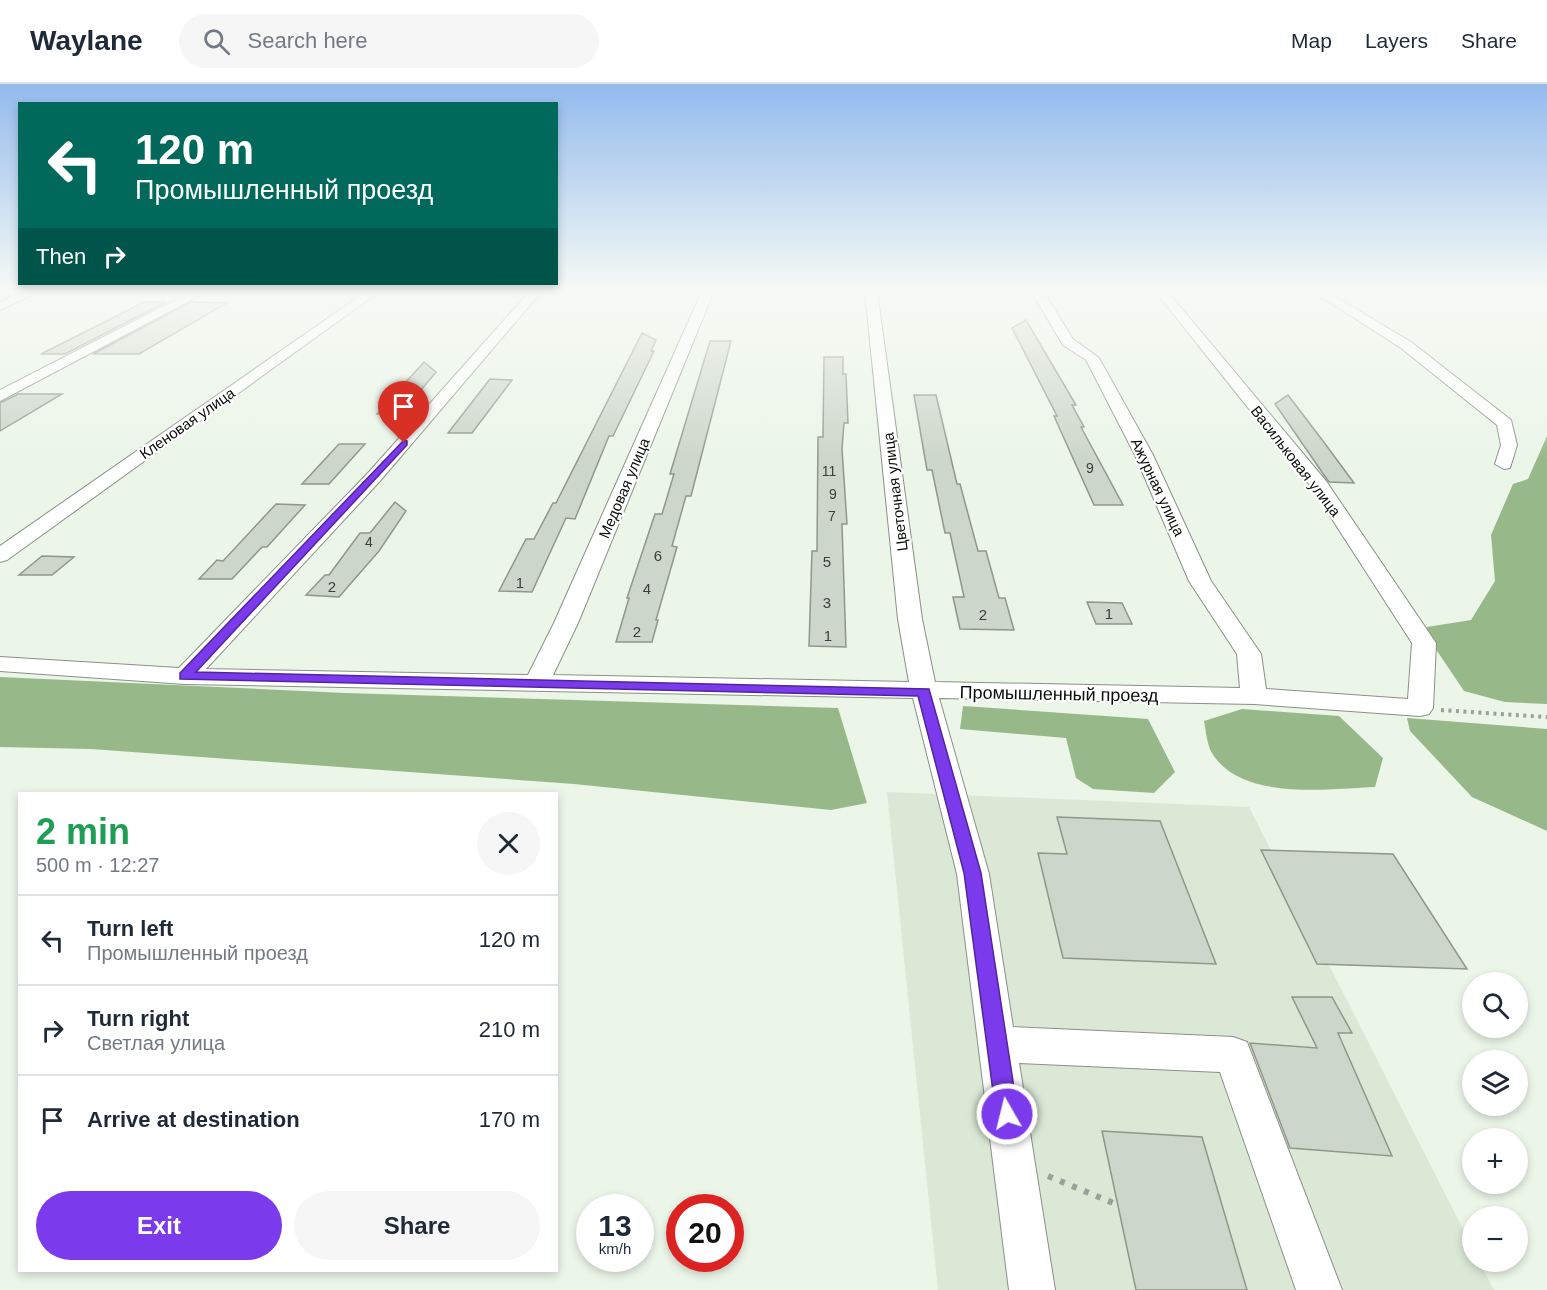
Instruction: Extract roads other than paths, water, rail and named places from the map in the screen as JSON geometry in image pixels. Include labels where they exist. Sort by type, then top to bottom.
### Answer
[{"type":"street","points":[[0,396],[94,347]]},
{"type":"street","name":"Кленовая улица","points":[[0,556],[295,347]]},
{"type":"street","points":[[185,676],[374,477],[488,347]]},
{"type":"street","name":"Медовая улица","points":[[537,683],[566,623],[684,347]]},
{"type":"street","name":"Цветочная улица","points":[[879,347],[910,619],[924,692],[973,873],[1032,1290]]},
{"type":"street","name":"Ажурная улица","points":[[1076,347],[1092,358],[1129,426],[1200,580],[1249,654],[1254,696]]},
{"type":"street","name":"Васильковая улица","points":[[1206,347],[1318,485],[1424,643],[1420,708]]},
{"type":"street","points":[[1409,347],[1505,423],[1509,446],[1504,464]]},
{"type":"street","name":"Промышленный проезд","points":[[0,664],[185,676],[924,692],[1254,696],[1420,708]]},
{"type":"street","points":[[997,1044],[1233,1055],[1318,1290]]}]
